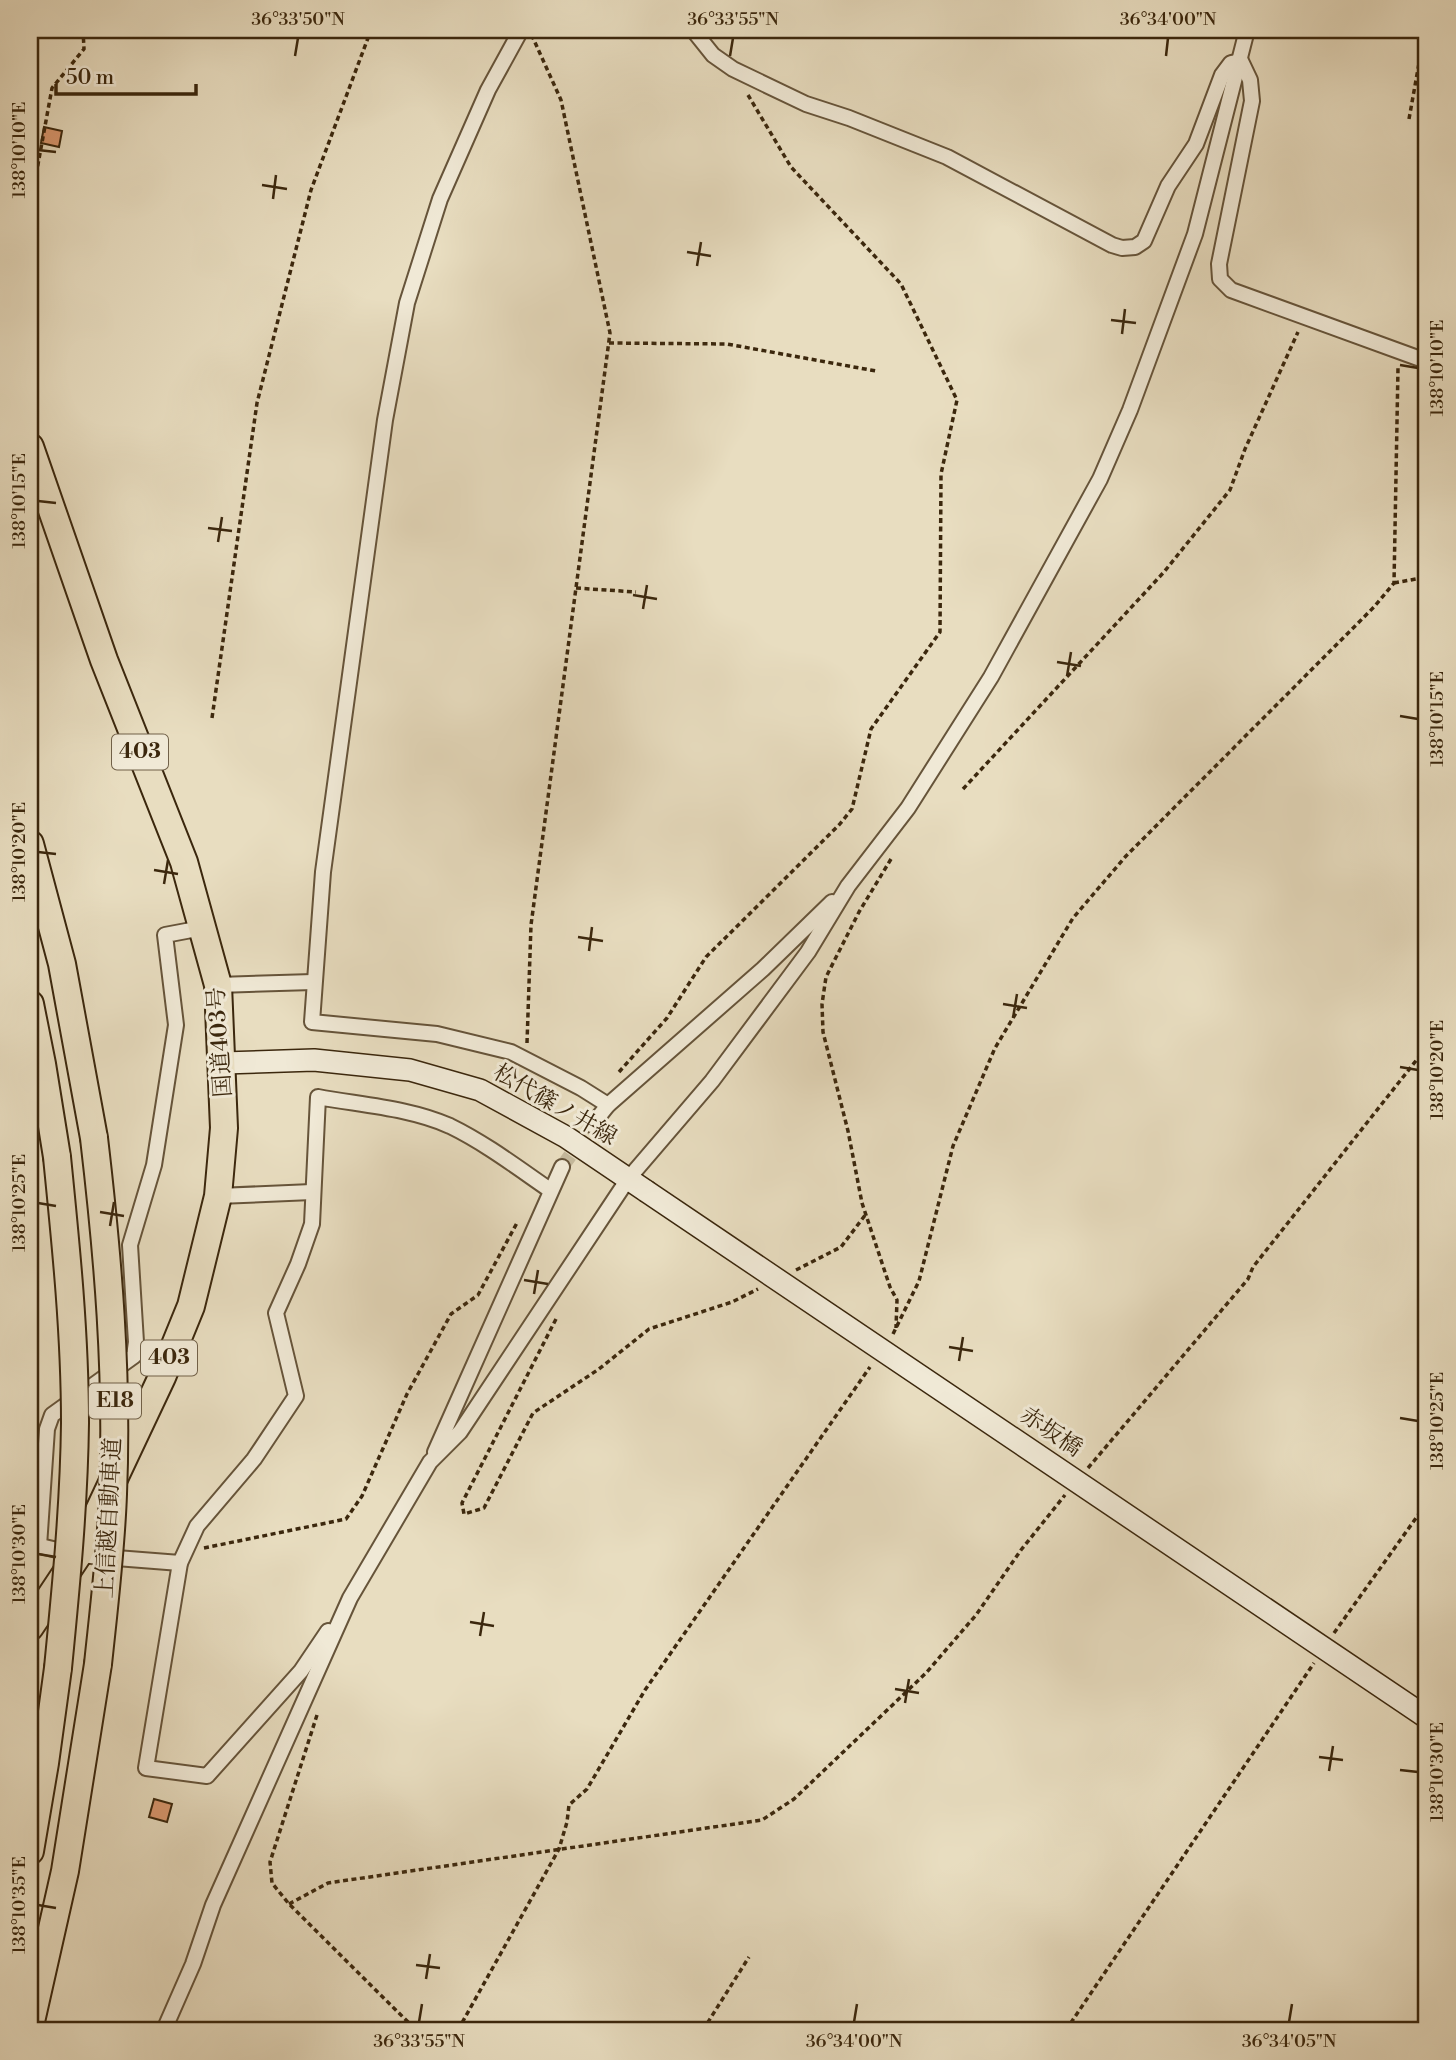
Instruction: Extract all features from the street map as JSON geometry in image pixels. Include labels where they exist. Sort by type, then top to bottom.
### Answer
[{"type":"highway","name":"国道403号","points":[[30,447],[104,660],[184,862],[218,985],[225,1128],[218,1196],[191,1306],[162,1377],[78,1555],[30,1627]]},
{"type":"highway","name":"上信越自動車道","points":[[30,844],[62,964],[94,1138],[112,1311],[115,1396],[113,1495],[98,1664],[65,1871],[30,2026]]},
{"type":"highway","name":"上信越自動車道","points":[[30,1004],[57,1157],[72,1332],[75,1423],[72,1507],[58,1668],[46,1763],[30,1851]]},
{"type":"main road","name":"松代篠ノ井線","points":[[223,1063],[314,1060],[410,1070],[480,1090],[566,1137],[646,1191]]},
{"type":"main road","name":"赤坂橋","points":[[646,1191],[1426,1717]]},
{"type":"street","points":[[521,30],[488,90],[440,199],[407,303],[386,420],[323,872],[312,1022],[437,1034],[511,1052],[602,1101]]},
{"type":"street","points":[[693,30],[713,55],[733,69],[806,104],[947,157],[1122,248],[1135,247],[1144,241],[1168,186],[1196,144],[1222,75],[1231,63],[1241,61]]},
{"type":"street","points":[[430,1462],[460,1432],[628,1179],[712,1081],[808,951],[848,886],[908,808],[991,677],[1100,479],[1130,410],[1195,234],[1247,30]]},
{"type":"street","points":[[1241,61],[1250,80],[1252,101],[1219,264],[1220,279],[1231,290],[1426,361]]},
{"type":"street","points":[[592,1125],[602,1101],[763,969],[848,886]]},
{"type":"street","points":[[182,1558],[78,1555],[34,1545],[47,1429],[52,1415],[134,1356],[136,1342],[130,1245],[154,1165],[176,1025],[166,935],[202,928]]},
{"type":"street","points":[[218,985],[313,982]]},
{"type":"street","points":[[550,1190],[486,1147],[448,1126],[406,1113],[318,1097],[312,1224],[276,1313],[296,1396],[254,1459],[197,1526],[182,1558],[146,1768],[206,1776],[301,1671],[350,1598],[430,1462],[562,1167]]},
{"type":"street","points":[[218,1196],[312,1192]]},
{"type":"street","points":[[164,2030],[193,1964],[213,1905],[350,1598]]},
{"type":"path","points":[[30,208],[52,88],[84,48],[83,30]]},
{"type":"path","points":[[212,718],[257,403],[311,190],[371,30]]},
{"type":"path","points":[[526,1060],[531,925],[610,332],[561,100],[529,30]]},
{"type":"path","points":[[1409,119],[1425,30]]},
{"type":"path","points":[[602,1101],[667,1018],[706,957],[852,809],[871,729],[940,632],[941,474],[957,400],[901,284],[791,166],[733,69]]},
{"type":"path","points":[[963,789],[1164,572],[1230,490],[1298,331],[1301,316]]},
{"type":"path","points":[[609,343],[727,344],[876,371]]},
{"type":"path","points":[[888,1341],[896,1330],[919,1280],[953,1146],[995,1048],[1073,918],[1126,856],[1374,607],[1394,583],[1398,352]]},
{"type":"path","points":[[1394,583],[1420,578],[1426,573]]},
{"type":"path","points":[[576,589],[636,592]]},
{"type":"path","points":[[30,639],[37,654]]},
{"type":"path","points":[[896,1330],[897,1300],[890,1287],[866,1214],[824,1032],[822,1004],[826,977],[859,912],[898,849]]},
{"type":"path","points":[[1086,1469],[1248,1279],[1253,1267],[1426,1048]]},
{"type":"path","points":[[793,1271],[841,1247],[866,1214]]},
{"type":"path","points":[[182,1558],[346,1519],[362,1496],[407,1394],[451,1314],[478,1295],[521,1216]]},
{"type":"path","points":[[552,1293],[559,1314],[462,1503],[464,1514],[484,1508],[533,1413],[599,1369],[649,1329],[732,1303],[768,1284]]},
{"type":"path","points":[[458,2030],[559,1849],[569,1805],[587,1788],[645,1690],[873,1363]]},
{"type":"path","points":[[289,1904],[328,1884],[762,1820],[794,1799],[926,1673],[975,1615],[1021,1550],[1070,1490]]},
{"type":"path","points":[[1330,1639],[1426,1504]]},
{"type":"path","points":[[1066,2030],[1314,1662]]},
{"type":"path","points":[[320,1704],[270,1862],[272,1883],[289,1904],[416,2030]]},
{"type":"path","points":[[703,2030],[749,1957]]},
{"type":"building","points":[[44,127],[62,131],[59,147],[41,143]]},
{"type":"building","points":[[154,1799],[172,1804],[167,1822],[149,1817]]},
{"type":"tunnel","points":[[562,1167],[592,1125]]}]
